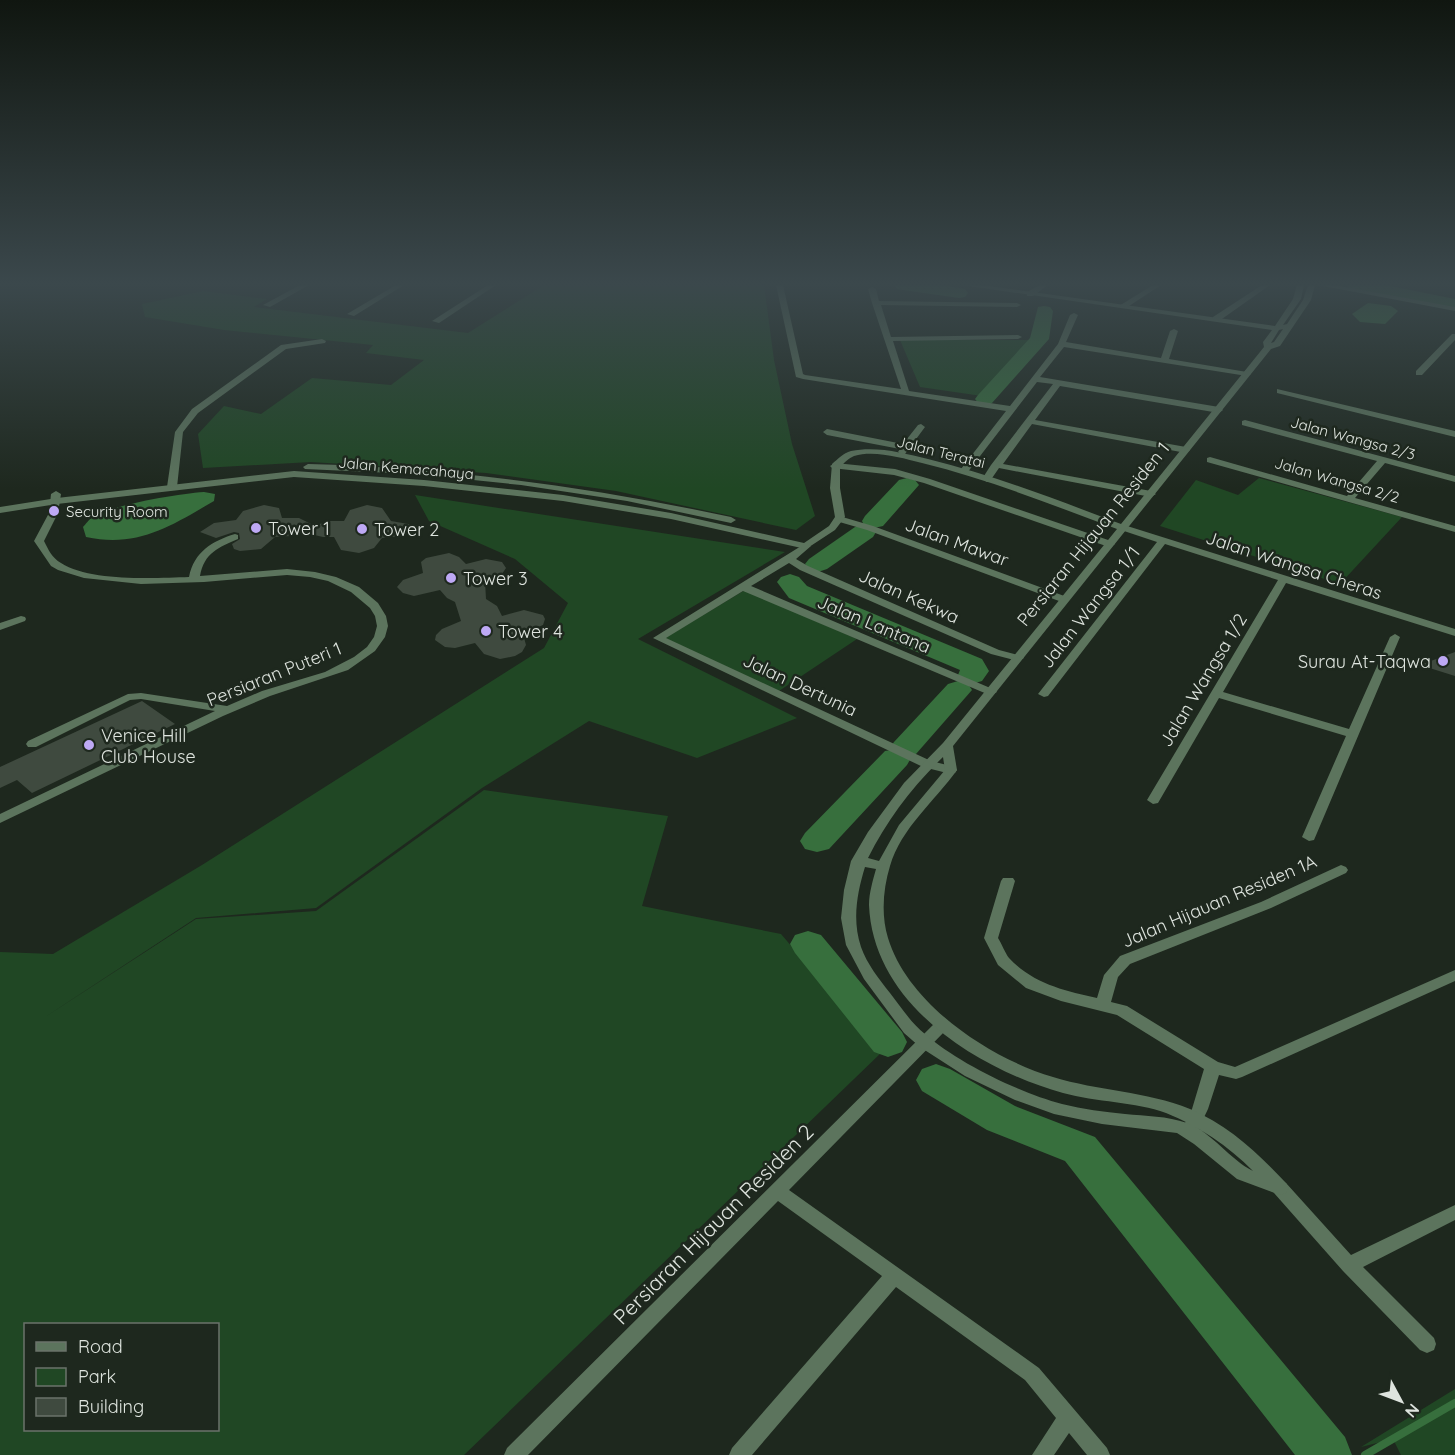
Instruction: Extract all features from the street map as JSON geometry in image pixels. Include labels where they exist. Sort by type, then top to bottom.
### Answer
[{"type":"street","points":[[173,484],[179,432],[195,411],[276,353]]},
{"type":"street","points":[[794,353],[799,375],[809,379],[1012,408]]},
{"type":"street","points":[[893,353],[906,393]]},
{"type":"street","points":[[964,471],[1055,353]]},
{"type":"street","points":[[1115,353],[1247,374]]},
{"type":"street","points":[[1164,361],[1166,353]]},
{"type":"street","name":"Persiaran Hijauan Residen 1","points":[[1192,1125],[1085,1115],[1056,1108],[1004,1088],[925,1042],[906,1024],[873,983],[860,962],[852,942],[849,918],[852,883],[858,861],[889,809],[927,764],[947,746],[1063,599],[1124,528],[1263,353]]},
{"type":"street","points":[[1419,373],[1439,353]]},
{"type":"street","points":[[1035,379],[1219,410]]},
{"type":"street","points":[[987,479],[1058,382]]},
{"type":"street","points":[[824,388],[947,406]]},
{"type":"street","points":[[1280,391],[1455,434]]},
{"type":"street","points":[[1029,421],[1186,450]]},
{"type":"street","name":"Jalan Wangsa 2/3","points":[[1245,423],[1455,478]]},
{"type":"street","points":[[900,456],[921,428]]},
{"type":"street","points":[[827,432],[905,447]]},
{"type":"street","name":"Jalan Teratai","points":[[835,466],[850,454],[877,453],[900,456],[964,471],[1124,528]]},
{"type":"street","name":"Jalan Wangsa 2/2","points":[[1210,460],[1455,529]]},
{"type":"street","points":[[1349,499],[1383,460]]},
{"type":"street","points":[[996,465],[1151,494]]},
{"type":"street","points":[[743,587],[789,559],[832,528],[839,519],[835,466],[895,472],[927,481],[1110,544]]},
{"type":"street","name":"Jalan Kemacahaya","points":[[0,503],[173,484],[294,467],[369,468],[571,489],[683,509],[810,543]]},
{"type":"street","name":"Jalan Kemacahaya","points":[[173,484],[294,474],[424,483],[563,498],[810,543]]},
{"type":"street","name":"Jalan Kemacahaya","points":[[0,510],[56,498]]},
{"type":"street","name":"Persiaran Puteri 1","points":[[0,819],[228,710],[253,699],[321,678],[352,664],[373,647],[384,629],[383,618],[373,604],[334,579],[312,574],[287,572],[128,580],[83,576],[60,568],[46,557],[39,541],[56,498]]},
{"type":"street","name":"Jalan Mawar","points":[[839,519],[870,528],[1063,599]]},
{"type":"street","name":"Jalan Wangsa Cheras","points":[[1124,528],[1455,633]]},
{"type":"street","points":[[194,578],[201,555],[213,546],[235,537]]},
{"type":"street","name":"Jalan Wangsa 1/1","points":[[1044,694],[1163,540]]},
{"type":"street","name":"Jalan Kekwa","points":[[789,559],[804,568],[995,652],[1018,658]]},
{"type":"street","name":"Jalan Wangsa 1/2","points":[[1153,800],[1284,578]]},
{"type":"street","name":"Jalan Dertunia","points":[[743,587],[658,638],[927,764],[951,770]]},
{"type":"street","name":"Jalan Lantana","points":[[743,587],[991,692]]},
{"type":"street","points":[[0,627],[21,619]]},
{"type":"street","points":[[1309,837],[1395,638]]},
{"type":"street","points":[[1217,694],[1352,734]]},
{"type":"street","points":[[32,744],[128,697],[141,696],[228,710]]},
{"type":"street","points":[[947,746],[951,770]]},
{"type":"street","name":"Persiaran Hijauan Residen 1","points":[[951,770],[910,821],[883,866],[876,919],[881,938],[896,971],[928,1013],[962,1041],[984,1055],[1040,1080],[1083,1092],[1154,1103],[1192,1125],[1239,1172],[1280,1188],[1349,1265]]},
{"type":"street","points":[[858,861],[883,866]]},
{"type":"street","name":"Jalan Hijauan Residen 1A","points":[[1103,1005],[1111,975],[1125,960],[1266,905],[1341,870]]},
{"type":"street","points":[[1008,881],[991,938],[1002,961],[1031,984],[1061,995],[1131,1014],[1213,1066],[1236,1073],[1455,975]]},
{"type":"street","name":"Persiaran Hijauan Residen 2","points":[[514,1455],[942,1025]]},
{"type":"street","points":[[1192,1125],[1213,1066]]},
{"type":"street","points":[[778,1191],[1032,1374],[1100,1455]]},
{"type":"street","points":[[1427,1344],[1349,1265],[1455,1212]]},
{"type":"street","points":[[739,1455],[896,1275]]},
{"type":"street","points":[[1042,1455],[1069,1416]]},
{"type":"green space","points":[[366,353],[773,353],[792,444],[815,516],[796,530],[616,491],[486,473],[311,462],[203,468],[198,434],[224,406],[261,414],[312,378],[391,385],[424,360]]},
{"type":"green space","points":[[905,353],[1020,353],[982,396],[920,387]]},
{"type":"green space","points":[[1259,478],[1402,517],[1340,584],[1160,526],[1196,480],[1238,495]]},
{"type":"green space","points":[[415,495],[785,552],[638,639],[797,718],[697,758],[589,721],[482,788],[316,908],[196,918],[42,1019],[196,919],[316,911],[484,790],[668,816],[642,906],[781,934],[882,1052],[464,1455],[0,1455],[0,952],[53,954],[202,865],[544,648],[568,603],[515,559],[429,521]]},
{"type":"green space","points":[[745,590],[857,639],[779,691],[665,638]]},
{"type":"green space","points":[[1455,1389],[1455,1455],[1401,1455],[1393,1439],[1361,1447]]},
{"type":"shaded area","points":[[204,492],[215,494],[214,501],[183,519],[153,532],[122,540],[86,537],[83,527],[103,512],[147,500]]},
{"type":"building","points":[[264,505],[279,508],[282,518],[299,518],[313,525],[306,529],[328,521],[344,521],[350,510],[367,505],[382,508],[391,521],[420,526],[403,536],[382,538],[374,548],[359,553],[341,550],[334,537],[302,532],[291,536],[275,537],[261,549],[240,551],[234,549],[232,544],[240,539],[239,533],[234,532],[216,538],[200,532],[214,523],[236,520],[243,511]]},
{"type":"building","points":[[449,553],[459,557],[466,564],[486,559],[502,562],[506,568],[502,574],[485,581],[486,599],[497,606],[502,616],[524,610],[543,615],[545,619],[543,625],[523,634],[526,645],[522,652],[500,659],[484,654],[475,643],[455,648],[445,647],[435,640],[436,635],[442,629],[461,621],[455,602],[447,598],[440,590],[414,596],[403,593],[397,587],[403,580],[423,573],[421,562],[426,558]]},
{"type":"building","name":"Surau At-Taqwa","points":[[1455,652],[1455,676],[1420,665]]},
{"type":"building","name":"Venice Hill Club House","points":[[142,701],[175,724],[32,793],[17,780],[0,788],[0,767]]},
{"type":"waterway","points":[[985,399],[1026,353]]},
{"type":"waterway","points":[[874,521],[907,485]]},
{"type":"waterway","points":[[818,564],[864,532]]},
{"type":"waterway","points":[[790,582],[798,592],[972,665],[975,671],[972,675]]},
{"type":"waterway","points":[[905,748],[958,690]]},
{"type":"waterway","points":[[817,841],[896,758]]},
{"type":"waterway","points":[[808,944],[888,1042]]},
{"type":"waterway","points":[[936,1080],[1001,1118],[1080,1149],[1327,1455]]},
{"type":"waterway","points":[[1365,1455],[1455,1403]]},
{"type":"place","name":"Security Room","points":[[54,511]]},
{"type":"place","name":"Tower 1","points":[[256,528]]},
{"type":"place","name":"Tower 2","points":[[362,529]]},
{"type":"place","name":"Tower 3","points":[[451,578]]},
{"type":"place","name":"Tower 4","points":[[486,631]]},
{"type":"place","name":"Surau At-Taqwa","points":[[1443,661]]},
{"type":"place","name":"Venice Hill Club House","points":[[89,745]]}]
